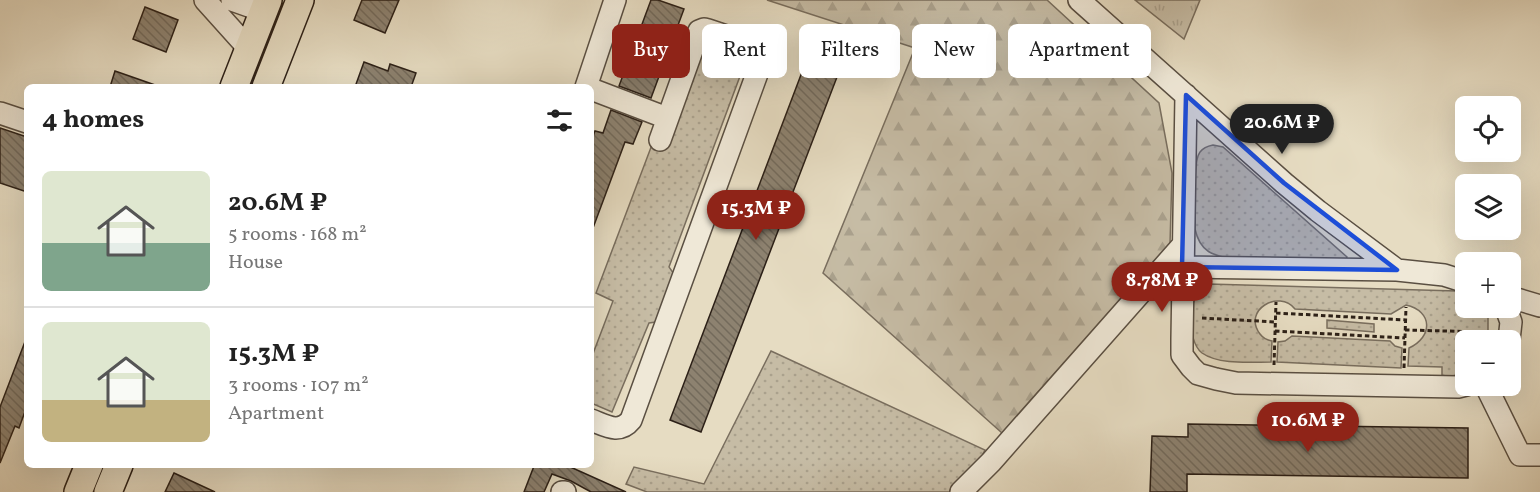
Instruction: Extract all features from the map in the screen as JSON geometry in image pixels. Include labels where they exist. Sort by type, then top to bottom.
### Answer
[{"type":"main road","points":[[267,84],[300,0]]},
{"type":"main road","points":[[235,84],[266,6]]},
{"type":"main road","points":[[78,492],[88,468]]},
{"type":"main road","points":[[108,492],[117,468]]},
{"type":"street","points":[[205,0],[249,49]]},
{"type":"street","points":[[232,0],[266,6]]},
{"type":"street","points":[[587,84],[615,0]]},
{"type":"street","points":[[1079,0],[1318,211],[1397,270]]},
{"type":"street","points":[[594,421],[613,429],[623,428],[631,420],[762,60],[763,50],[728,36],[702,29],[696,37],[660,140]]},
{"type":"street","points":[[594,90],[667,118]]},
{"type":"street","points":[[1186,95],[1182,355],[1191,367],[1198,374],[1236,383],[1455,387]]},
{"type":"street","points":[[0,113],[24,121]]},
{"type":"street","points":[[1182,256],[1397,270],[1444,275],[1455,278]]},
{"type":"street","points":[[961,492],[1182,256]]},
{"type":"street","points":[[1521,300],[1540,306]]},
{"type":"street","points":[[1491,396],[1520,455],[1540,455]]},
{"type":"path","points":[[1274,384],[1275,302]]},
{"type":"path","points":[[1275,313],[1406,320],[1406,307]]},
{"type":"path","points":[[1195,318],[1275,322]]},
{"type":"path","points":[[1405,330],[1455,331]]},
{"type":"path","points":[[1275,331],[1405,338]]},
{"type":"highlighted area","points":[[1186,95],[1284,183],[1397,270],[1182,267]]},
{"type":"green space","points":[[767,0],[1047,0],[1073,24],[1008,24],[1008,78],[1132,78],[1159,103],[1172,173],[1170,244],[1002,433],[823,273],[912,55],[912,78],[996,78],[996,24],[912,24],[912,47],[900,43],[900,24],[841,24]]},
{"type":"green space","points":[[1135,0],[1200,0],[1184,39]]},
{"type":"green space","points":[[702,48],[702,78],[739,78],[669,267],[678,280],[663,321],[649,323],[612,412],[594,404],[594,351],[613,301],[596,293],[653,142],[686,78],[690,78],[690,71]]},
{"type":"green space","points":[[1213,145],[1223,147],[1347,257],[1346,260],[1234,259],[1208,252],[1200,243],[1195,229],[1196,166],[1200,152]]},
{"type":"green space","points":[[1208,284],[1455,291],[1455,318],[1488,318],[1488,330],[1455,330],[1455,378],[1442,381],[1442,367],[1408,366],[1409,348],[1422,337],[1427,325],[1425,318],[1415,308],[1406,305],[1391,314],[1295,309],[1288,303],[1272,302],[1259,310],[1256,317],[1256,325],[1260,334],[1272,341],[1271,362],[1235,362],[1209,357],[1197,347],[1191,328],[1191,317],[1196,296],[1201,288]]},
{"type":"green space","points":[[1327,320],[1374,324],[1374,332],[1327,328]]},
{"type":"green space","points":[[1292,336],[1390,341],[1402,348],[1401,368],[1277,362],[1278,342],[1285,341]]},
{"type":"green space","points":[[771,351],[985,450],[964,492],[647,492],[626,484],[634,467],[704,484]]},
{"type":"building","points":[[362,0],[399,0],[385,33],[354,20]]},
{"type":"building","points":[[651,0],[658,0],[684,9],[678,24],[642,24]]},
{"type":"building","points":[[145,7],[178,20],[166,52],[133,39]]},
{"type":"building","points":[[364,62],[388,71],[390,64],[416,73],[412,84],[356,84]]},
{"type":"building","points":[[115,71],[152,84],[111,84]]},
{"type":"building","points":[[622,78],[658,78],[651,98],[619,86]]},
{"type":"building","points":[[800,78],[837,78],[701,432],[670,420]]},
{"type":"building","points":[[611,110],[642,122],[633,144],[625,142],[594,225],[594,134],[595,131],[603,133]]},
{"type":"building","points":[[0,128],[24,136],[24,191],[0,183]]},
{"type":"building","points":[[24,344],[24,414],[19,428],[15,426],[0,463],[0,407]]},
{"type":"building","points":[[1188,424],[1468,428],[1468,478],[1187,474],[1187,492],[1150,492],[1152,436],[1188,437]]},
{"type":"building","points":[[533,468],[573,468],[626,492],[591,492],[552,474],[544,492],[524,492]]},
{"type":"building","points":[[174,473],[215,492],[165,492]]}]
